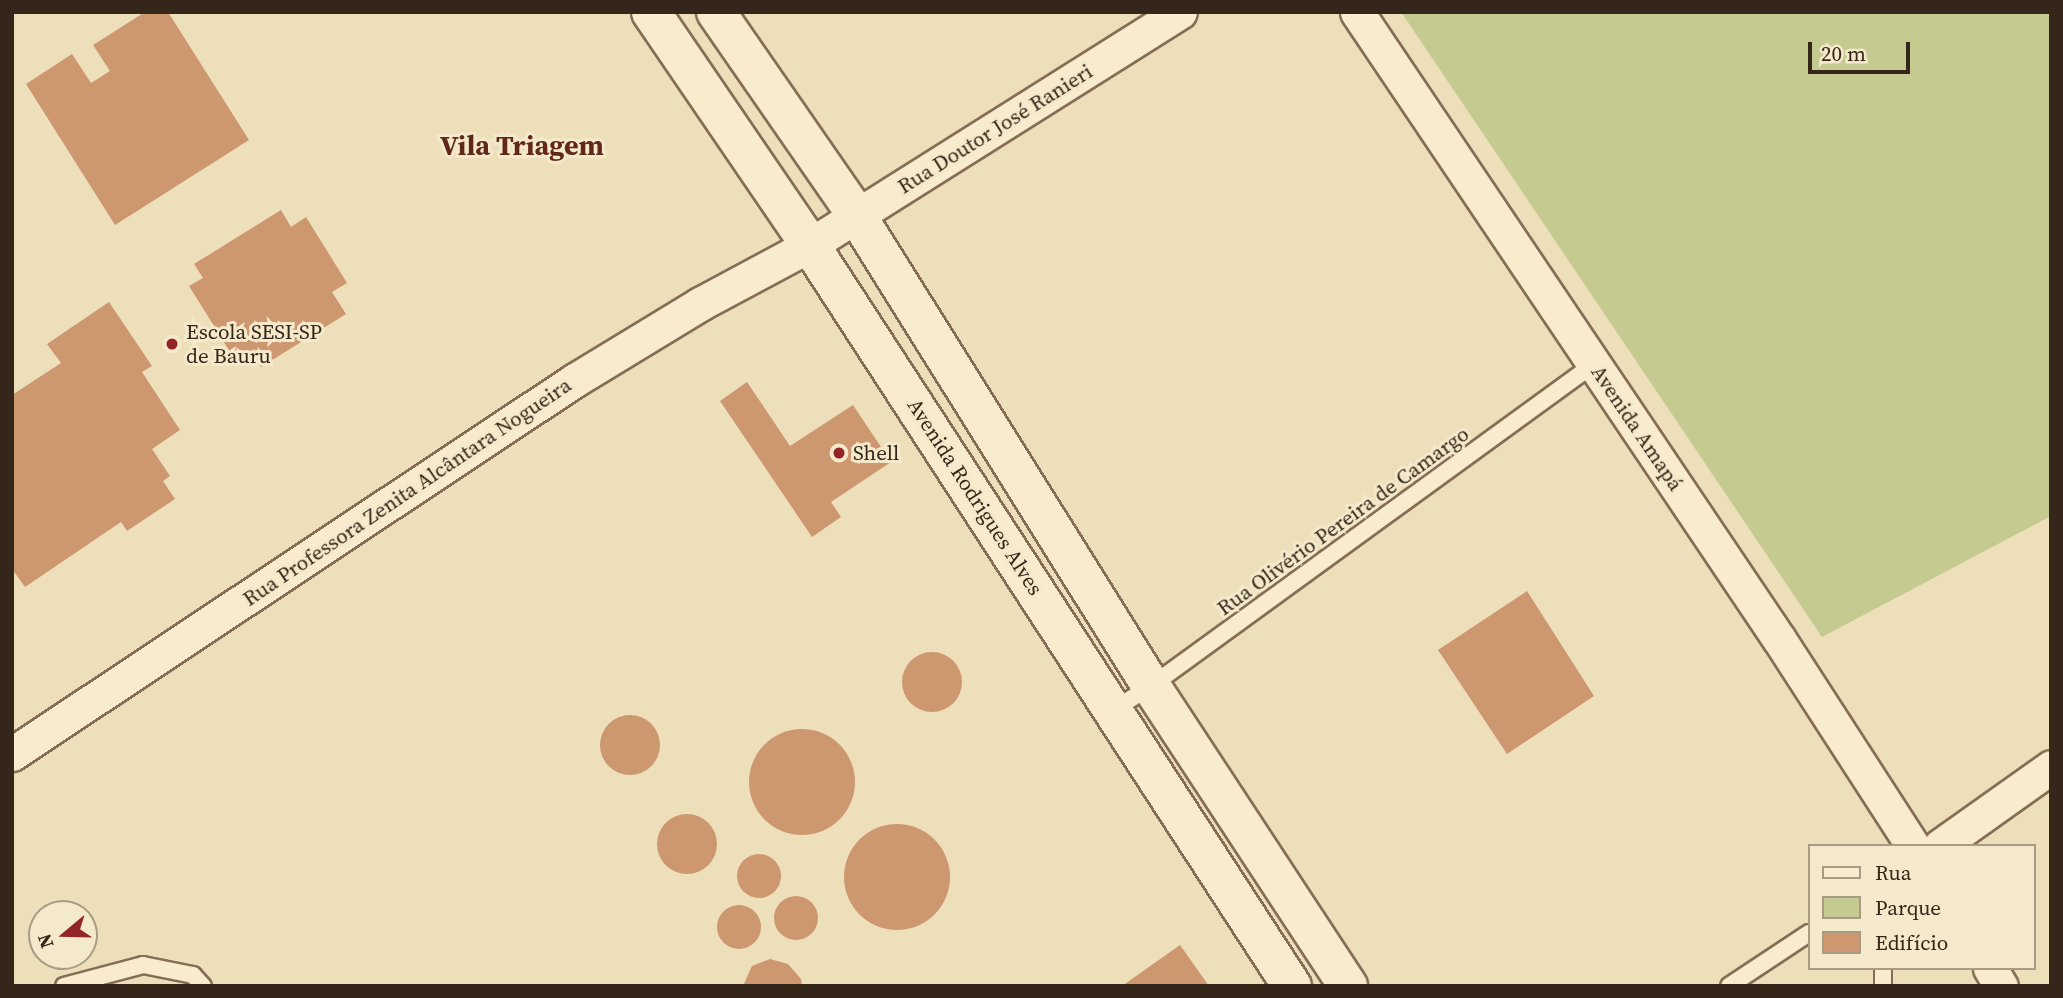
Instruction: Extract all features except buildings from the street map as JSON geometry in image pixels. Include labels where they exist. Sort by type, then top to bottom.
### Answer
[{"type":"main road","name":"Avenida Rodrigues Alves","points":[[651,12],[810,245],[1115,709],[1292,986]]},
{"type":"main road","points":[[716,12],[857,216],[1151,686],[1348,986]]},
{"type":"street","name":"Rua Doutor José Ranieri","points":[[810,245],[1180,12]]},
{"type":"street","name":"Avenida Amapá","points":[[1357,12],[1779,639],[1912,844]]},
{"type":"street","name":"Rua Professora Zenita Alcântara Nogueira","points":[[12,754],[575,380],[700,304],[810,245]]},
{"type":"street","points":[[1943,844],[2051,767]]},
{"type":"street","points":[[1991,970],[2001,986]]},
{"type":"lane","name":"Rua Olivério Pereira de Camargo","points":[[1115,709],[1151,686],[1594,364]]},
{"type":"lane","points":[[1729,986],[1808,934]]},
{"type":"lane","points":[[64,986],[143,965],[192,975],[203,986]]},
{"type":"green space","points":[[1401,12],[2051,12],[2051,516],[1822,637]]},
{"type":"place","name":"Escola SESI-SP de Bauru","points":[[172,344]]},
{"type":"place","name":"Shell","points":[[839,453]]},
{"type":"district","name":"Vila Triagem","points":[[522,145]]}]
